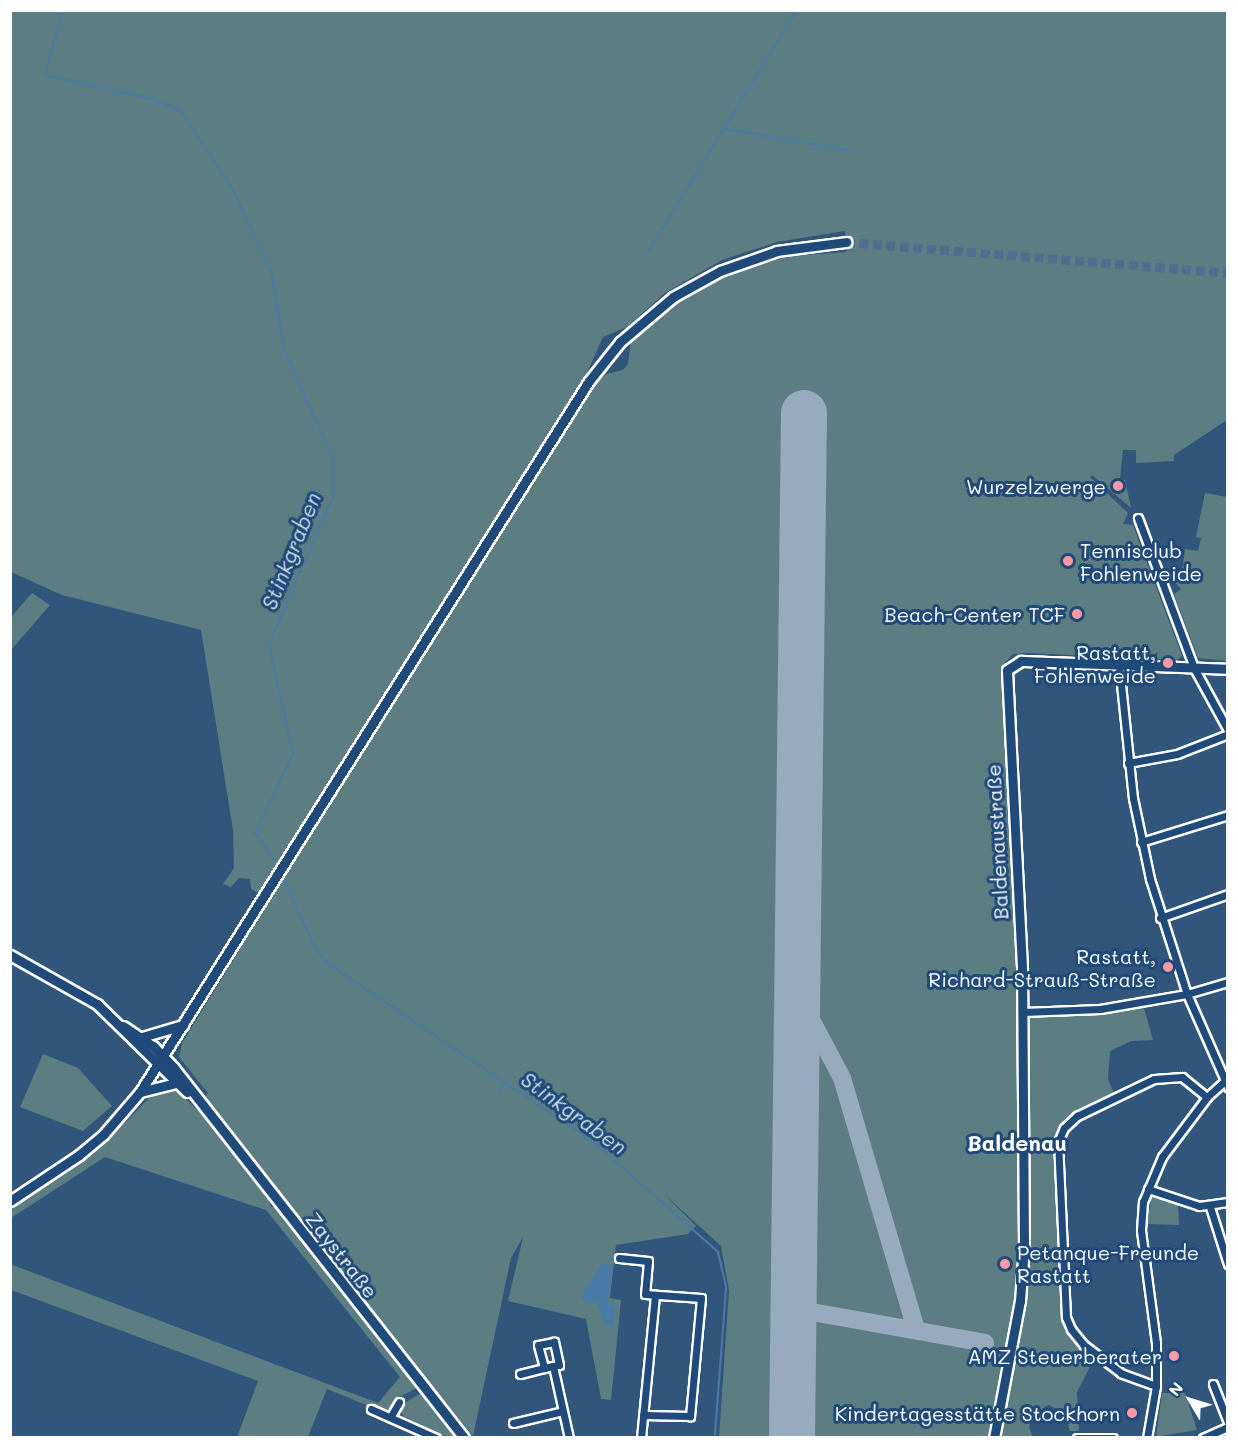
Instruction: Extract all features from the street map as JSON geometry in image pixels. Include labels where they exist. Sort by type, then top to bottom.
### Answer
[{"type":"street","points":[[10,1201],[79,1155],[102,1135],[140,1092],[604,361],[635,327],[673,297],[720,271],[777,251],[846,242]]},
{"type":"street","points":[[1128,764],[1177,754],[1227,732],[1194,668],[1138,519]]},
{"type":"street","name":"Baldenaustraße","points":[[994,1437],[1020,1301],[1024,1246],[1023,1012],[1006,674],[1011,664],[1021,661],[1119,665]]},
{"type":"street","points":[[1147,1437],[1156,1386],[1156,1343],[1141,1230],[1148,1189],[1162,1157],[1208,1097],[1226,1084],[1187,994],[1160,918],[1141,842],[1128,764],[1119,665],[1227,669]]},
{"type":"street","points":[[1141,842],[1227,815]]},
{"type":"street","points":[[1160,918],[1227,894]]},
{"type":"street","points":[[10,955],[82,993],[123,1026]]},
{"type":"street","points":[[1023,1012],[1100,1009],[1187,994],[1227,982]]},
{"type":"street","points":[[142,1037],[183,1024]]},
{"type":"street","name":"Zaystraße","points":[[123,1026],[142,1037],[164,1056],[464,1437]]},
{"type":"street","name":"Zaystraße","points":[[123,1026],[157,1065],[175,1083],[194,1097]]},
{"type":"street","points":[[1156,1386],[1121,1373],[1083,1344],[1071,1329],[1066,1317],[1058,1142],[1064,1128],[1077,1116],[1164,1076],[1182,1077],[1208,1097]]},
{"type":"street","points":[[140,1092],[175,1083]]},
{"type":"street","points":[[1148,1189],[1210,1207],[1227,1202]]},
{"type":"street","points":[[1210,1207],[1227,1264]]},
{"type":"street","points":[[619,1258],[648,1261],[645,1294],[701,1298],[690,1416],[643,1415]]},
{"type":"street","points":[[641,1437],[655,1295]]},
{"type":"street","points":[[520,1374],[559,1365],[554,1342],[538,1345],[543,1368]]},
{"type":"street","points":[[553,1366],[569,1437]]},
{"type":"street","points":[[1213,1384],[1227,1422]]},
{"type":"street","points":[[391,1416],[399,1401]]},
{"type":"street","points":[[371,1408],[436,1437]]},
{"type":"street","points":[[513,1423],[563,1412]]},
{"type":"street","points":[[1203,1437],[1212,1436],[1227,1427]]},
{"type":"street","points":[[1077,1437],[1113,1437]]},
{"type":"green space","points":[[10,11],[1227,11],[1227,420],[1174,455],[1174,461],[1136,463],[1136,450],[1123,450],[1120,479],[1125,480],[1131,508],[1092,475],[1090,477],[1128,513],[1123,524],[1133,525],[1182,656],[1177,660],[1028,653],[1013,654],[1002,666],[1021,1079],[1021,1204],[1014,1302],[990,1437],[719,1437],[729,1291],[721,1246],[664,1194],[696,1226],[688,1234],[616,1245],[610,1298],[621,1300],[611,1400],[601,1399],[586,1319],[508,1301],[523,1237],[511,1258],[473,1436],[320,1248],[204,1098],[208,1093],[179,1057],[182,1043],[582,404],[597,382],[606,374],[623,370],[628,364],[631,339],[672,306],[729,275],[788,256],[847,252],[845,231],[777,242],[722,260],[665,293],[627,327],[603,337],[587,373],[258,893],[251,889],[250,879],[239,878],[231,887],[223,884],[234,868],[233,830],[201,630],[62,595],[11,572]]},
{"type":"green space","points":[[1205,493],[1227,497],[1227,661],[1198,658],[1174,594],[1181,589],[1173,580],[1183,566],[1185,549],[1198,551],[1201,538],[1196,537]]},
{"type":"green space","points":[[32,593],[50,605],[11,650],[11,617]]},
{"type":"green space","points":[[1144,1008],[1153,1040],[1131,1041],[1110,1051],[1108,1079],[1114,1093],[1072,1115],[1059,1129],[1053,1149],[1064,1319],[1072,1338],[1095,1357],[1077,1392],[1079,1431],[1070,1431],[1065,1413],[1049,1405],[1033,1413],[1029,1428],[1033,1437],[1001,1438],[1026,1302],[1031,1247],[1029,1017]]},
{"type":"green space","points":[[43,1054],[78,1068],[112,1106],[83,1131],[20,1107]]},
{"type":"green space","points":[[168,1088],[176,1090],[207,1119],[267,1194],[271,1207],[277,1205],[419,1387],[397,1398],[386,1413],[327,1389],[308,1437],[237,1437],[258,1381],[11,1290],[10,1264],[378,1403],[400,1377],[266,1210],[105,1157],[11,1218],[11,1208],[64,1175],[105,1143],[153,1094]]},
{"type":"green space","points":[[1152,1195],[1178,1204],[1179,1225],[1147,1224]]},
{"type":"green space","points":[[421,1393],[456,1437],[446,1437],[403,1416],[400,1411],[406,1402]]},
{"type":"green space","points":[[1162,1393],[1185,1393],[1197,1430],[1156,1437]]},
{"type":"water","points":[[602,1263],[613,1266],[608,1303],[615,1307],[613,1326],[605,1325],[597,1303],[583,1301],[581,1297]]},
{"type":"waterway","name":"Stinkgraben","points":[[63,10],[45,75],[156,100],[181,111],[232,188],[271,271],[284,349],[333,459],[333,497],[269,645],[293,754],[255,833],[279,866]]},
{"type":"waterway","points":[[648,252],[797,10]]},
{"type":"waterway","points":[[727,129],[857,152]]},
{"type":"waterway","name":"Stinkgraben","points":[[284,879],[315,948],[329,964],[597,1145],[718,1252],[726,1288],[715,1435]]},
{"type":"waterway","points":[[499,1096],[503,1080]]},
{"type":"taxiway","points":[[798,995],[842,1078],[916,1330]]},
{"type":"taxiway","points":[[795,1309],[985,1343]]},
{"type":"runway","points":[[792,1438],[804,413]]},
{"type":"tunnel","points":[[846,242],[1228,273]]},
{"type":"place","name":"Wurzelzwerge","points":[[1118,486]]},
{"type":"place","name":"Tennisclub Fohlenweide","points":[[1068,561]]},
{"type":"place","name":"Beach-Center TCF","points":[[1077,614]]},
{"type":"place","name":"Rastatt, Fohlenweide","points":[[1168,663]]},
{"type":"place","name":"Rastatt, Richard-Strauß-Straße","points":[[1168,967]]},
{"type":"place","name":"Petanque-Freunde Rastatt","points":[[1005,1264]]},
{"type":"place","name":"AMZ Steuerberater","points":[[1174,1356]]},
{"type":"place","name":"Kindertagesstätte Stockhorn","points":[[1132,1413]]},
{"type":"district","name":"Baldenau","points":[[1017,1143]]}]
